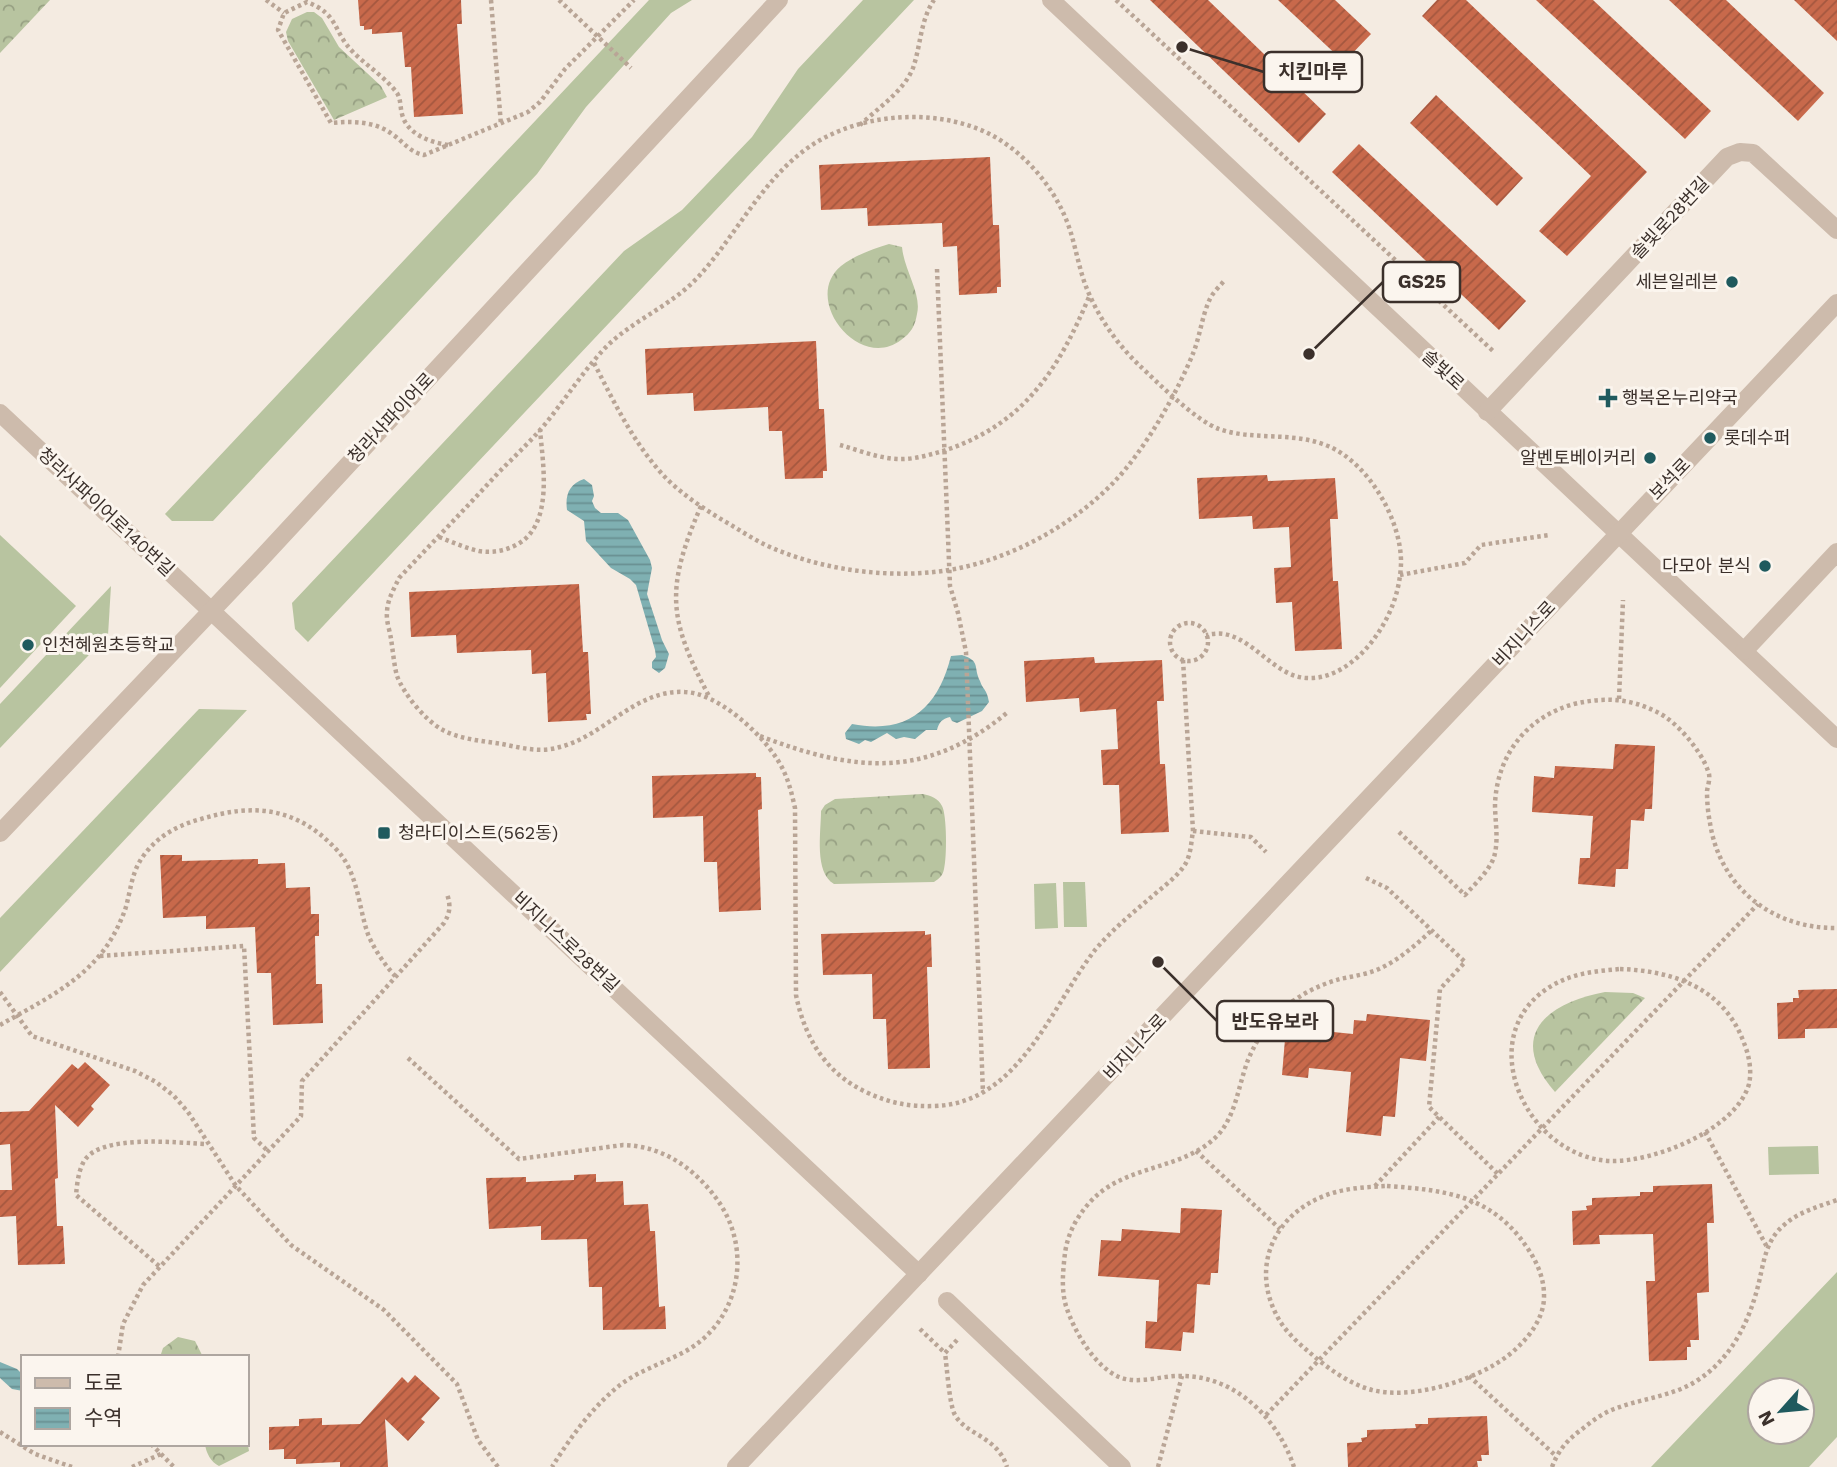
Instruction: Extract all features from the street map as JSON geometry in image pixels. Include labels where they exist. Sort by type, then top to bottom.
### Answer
[{"type":"street","name":"청라사파이어로","points":[[0,834],[779,0]]},
{"type":"street","name":"솔빛로","points":[[1051,0],[1837,739]]},
{"type":"street","name":"솔빛로28번길","points":[[1487,412],[1727,158],[1740,152],[1753,153],[1837,230]]},
{"type":"street","name":"보석로","points":[[1618,533],[1837,303]]},
{"type":"street","name":"청라사파이어로140번길","points":[[0,413],[211,611]]},
{"type":"street","name":"비지니스로","points":[[736,1467],[1618,533]]},
{"type":"street","points":[[1744,651],[1837,552]]},
{"type":"street","name":"비지니스로28번길","points":[[211,611],[919,1274]]},
{"type":"street","points":[[947,1301],[1122,1467]]},
{"type":"path","points":[[266,0],[284,13]]},
{"type":"path","points":[[316,5],[320,0]]},
{"type":"path","points":[[491,0],[500,125]]},
{"type":"path","points":[[559,0],[631,68]]},
{"type":"path","points":[[448,145],[438,144],[414,133],[404,122],[400,96],[344,42],[334,19],[316,5],[307,2],[284,13],[278,30],[331,123],[347,122],[381,127],[394,135],[407,149],[424,155],[528,112],[540,102],[556,79],[634,0]]},
{"type":"path","points":[[860,125],[905,82],[912,69],[926,11],[934,0]]},
{"type":"path","points":[[1116,0],[1493,351]]},
{"type":"path","points":[[1183,660],[1193,831],[1191,850],[1184,865],[1111,933],[1079,974],[1026,1053],[1006,1075],[970,1100],[946,1105],[918,1106],[888,1102],[863,1091],[820,1057],[808,1038],[796,995],[795,808],[790,784],[777,758],[759,736],[710,698],[686,692],[663,693],[589,735],[560,747],[535,750],[458,736],[440,729],[423,713],[398,676],[387,614],[391,594],[399,578],[540,429],[618,337],[663,307],[700,275],[752,206],[802,152],[825,137],[860,125],[899,118],[927,117],[954,121],[998,139],[1022,157],[1047,184],[1062,209],[1090,296],[1119,344],[1172,396],[1205,422],[1221,430],[1308,439],[1332,447],[1352,461],[1373,484],[1388,511],[1397,536],[1401,560],[1398,589],[1391,613],[1378,634],[1348,666],[1326,675],[1305,678],[1286,671],[1245,643],[1226,634],[1206,635]]},
{"type":"path","points":[[937,269],[949,570],[952,599],[958,613],[966,652],[983,1093]]},
{"type":"path","points":[[594,363],[626,424],[664,475],[701,506],[774,549],[804,560],[866,571],[949,570],[1013,550],[1043,536],[1090,504],[1115,481],[1172,396],[1194,351],[1209,298],[1225,280]]},
{"type":"path","points":[[840,445],[897,459],[943,451],[982,435],[1026,404],[1047,379],[1063,353],[1090,296]]},
{"type":"path","points":[[439,537],[468,548],[494,552],[509,548],[530,535],[536,528],[541,502],[543,465],[540,429]]},
{"type":"path","points":[[701,506],[681,557],[676,581],[676,603],[679,629],[687,652],[710,698]]},
{"type":"path","points":[[1400,575],[1465,563],[1481,545],[1549,535]]},
{"type":"path","points":[[1619,699],[1623,600]]},
{"type":"path","points":[[1198,625],[1206,635],[1208,647],[1201,657],[1190,661],[1178,657],[1171,647],[1172,635],[1180,626],[1198,625]]},
{"type":"path","points":[[1399,832],[1465,895],[1493,861],[1497,845],[1496,786],[1504,761],[1514,743],[1528,728],[1549,714],[1571,705],[1597,699],[1619,699],[1642,704],[1663,715],[1681,730],[1709,772],[1708,811],[1711,832],[1727,870],[1742,890],[1773,915],[1790,922],[1837,928]]},
{"type":"path","points":[[759,736],[825,759],[887,764],[913,761],[970,741],[1008,712]]},
{"type":"path","points":[[0,1025],[72,982],[99,956],[110,942],[125,908],[134,873],[143,856],[157,841],[174,829],[196,820],[244,809],[262,810],[295,818],[337,850],[353,877],[369,937],[382,961],[396,977]]},
{"type":"path","points":[[1193,831],[1251,837],[1266,852]]},
{"type":"path","points":[[1366,878],[1387,888],[1465,962],[1440,989],[1429,1107],[1498,1174]]},
{"type":"path","points":[[118,1355],[122,1324],[143,1285],[301,1116],[302,1081],[444,923],[449,915],[447,894]]},
{"type":"path","points":[[1266,1415],[1758,904]]},
{"type":"path","points":[[1294,1467],[1279,1433],[1266,1415],[1246,1398],[1224,1386],[1206,1379],[1182,1376],[1132,1380],[1107,1369],[1093,1354],[1071,1320],[1062,1284],[1066,1244],[1071,1227],[1095,1197],[1110,1184],[1196,1151],[1214,1139],[1227,1125],[1248,1060],[1267,1026],[1284,1007],[1319,987],[1380,969],[1408,951],[1432,930]]},
{"type":"path","points":[[99,956],[244,946],[254,1138],[269,1152]]},
{"type":"path","points":[[1608,970],[1663,973],[1684,981],[1705,993],[1728,1013],[1738,1027],[1750,1065],[1749,1085],[1727,1116],[1705,1132],[1663,1151],[1613,1161],[1576,1153],[1542,1129],[1523,1103],[1516,1087],[1511,1048],[1524,1011],[1537,996],[1574,976],[1608,970]]},
{"type":"path","points":[[0,992],[32,1036],[135,1071],[174,1096],[188,1112],[236,1186],[290,1245],[384,1310],[457,1384],[478,1440],[498,1467]]},
{"type":"path","points":[[408,1058],[519,1158],[623,1145],[660,1151],[693,1172],[708,1187],[729,1219],[736,1239],[736,1279],[724,1315],[715,1329],[689,1349],[622,1383],[603,1399],[552,1467]]},
{"type":"path","points":[[1374,1186],[1439,1117]]},
{"type":"path","points":[[1705,1132],[1768,1248]]},
{"type":"path","points":[[159,1266],[76,1195],[83,1161],[99,1148],[116,1143],[208,1144]]},
{"type":"path","points":[[1196,1151],[1280,1229]]},
{"type":"path","points":[[1374,1186],[1434,1190],[1473,1199],[1518,1234],[1532,1254],[1542,1276],[1545,1296],[1540,1315],[1529,1334],[1514,1351],[1480,1373],[1411,1391],[1371,1390],[1319,1361],[1278,1319],[1271,1303],[1265,1265],[1270,1247],[1280,1229],[1307,1205],[1343,1190],[1374,1186]]},
{"type":"path","points":[[1552,1467],[1566,1441],[1600,1416],[1615,1408],[1681,1389],[1710,1371],[1724,1357],[1746,1323],[1768,1248],[1783,1226],[1813,1207],[1837,1200]]},
{"type":"path","points":[[945,1353],[972,1324]]},
{"type":"path","points":[[920,1329],[945,1353],[954,1413],[961,1422],[993,1444],[1007,1467]]},
{"type":"path","points":[[1158,1467],[1182,1376]]},
{"type":"path","points":[[1469,1377],[1556,1456]]},
{"type":"path","points":[[0,1432],[27,1450],[62,1466],[72,1467]]},
{"type":"path","points":[[153,1446],[174,1467]]},
{"type":"path","points":[[132,1467],[161,1454]]},
{"type":"green space","points":[[0,0],[50,0],[0,53]]},
{"type":"green space","points":[[649,0],[692,0],[671,13],[586,107],[537,174],[213,521],[172,521],[165,514]]},
{"type":"green space","points":[[863,0],[914,0],[308,642],[295,629],[292,603],[624,251],[682,210],[752,137],[798,69]]},
{"type":"green space","points":[[307,12],[314,12],[322,18],[339,47],[381,86],[387,97],[334,120],[288,41],[286,32],[292,19]]},
{"type":"green space","points":[[889,244],[902,247],[917,298],[916,318],[910,332],[901,340],[885,347],[868,347],[853,339],[840,327],[831,312],[828,296],[830,280],[846,262]]},
{"type":"green space","points":[[0,535],[76,606],[0,688]]},
{"type":"green space","points":[[111,586],[108,635],[0,748],[0,704]]},
{"type":"green space","points":[[199,709],[247,710],[0,972],[0,918]]},
{"type":"green space","points":[[923,794],[936,799],[944,811],[946,856],[944,871],[938,879],[934,882],[834,884],[828,878],[820,851],[821,811],[825,805],[835,799]]},
{"type":"green space","points":[[1063,882],[1085,882],[1087,927],[1064,927]]},
{"type":"green space","points":[[1056,883],[1058,928],[1035,929],[1034,884]]},
{"type":"green space","points":[[1605,992],[1633,993],[1645,998],[1555,1092],[1541,1072],[1534,1054],[1534,1039],[1540,1025],[1565,1004]]},
{"type":"green space","points":[[1818,1146],[1819,1174],[1769,1175],[1768,1147]]},
{"type":"green space","points":[[1837,1272],[1837,1437],[1809,1467],[1651,1467]]},
{"type":"green space","points":[[178,1337],[195,1341],[202,1355],[161,1355],[163,1348]]},
{"type":"green space","points":[[205,1446],[248,1446],[249,1451],[219,1466],[206,1451]]},
{"type":"water","points":[[584,479],[592,485],[595,508],[601,513],[618,513],[628,520],[650,560],[652,568],[647,594],[669,654],[665,668],[659,673],[652,668],[656,657],[655,650],[636,585],[611,568],[586,541],[584,521],[567,510],[569,491]]},
{"type":"water","points":[[962,655],[974,662],[987,694],[989,702],[982,711],[957,723],[950,717],[945,719],[937,730],[926,730],[915,739],[896,739],[887,733],[871,742],[865,740],[859,744],[846,739],[845,733],[852,724],[889,725],[918,714],[938,690],[951,656]]},
{"type":"water","points":[[0,1362],[17,1369],[21,1373],[21,1391],[12,1389],[0,1378]]},
{"type":"building","points":[[358,0],[461,0],[462,24],[457,24],[463,114],[414,117],[411,67],[405,67],[402,32],[372,34],[372,29],[364,30],[364,26],[360,26]]},
{"type":"building","points":[[1150,0],[1208,0],[1326,114],[1299,143]]},
{"type":"building","points":[[1278,0],[1335,0],[1371,34],[1344,62]]},
{"type":"building","points":[[1437,0],[1466,0],[1647,172],[1567,256],[1539,231],[1591,176],[1422,16]]},
{"type":"building","points":[[1536,0],[1593,0],[1711,111],[1685,139]]},
{"type":"building","points":[[1669,0],[1726,0],[1824,93],[1798,121]]},
{"type":"building","points":[[1794,0],[1837,0],[1837,41]]},
{"type":"building","points":[[1436,95],[1523,178],[1497,206],[1410,123]]},
{"type":"building","points":[[1359,144],[1526,301],[1499,330],[1332,172]]},
{"type":"building","points":[[990,157],[993,225],[999,225],[1001,287],[997,287],[997,293],[959,295],[957,246],[943,247],[942,223],[868,226],[867,208],[821,210],[819,165]]},
{"type":"building","points":[[816,341],[819,409],[824,409],[827,471],[823,471],[823,478],[785,479],[782,431],[769,431],[768,407],[694,411],[693,393],[647,395],[645,349]]},
{"type":"building","points":[[1267,475],[1268,481],[1335,478],[1338,519],[1330,519],[1333,581],[1338,581],[1342,649],[1295,651],[1292,602],[1276,603],[1274,568],[1291,567],[1289,527],[1253,529],[1252,516],[1199,519],[1197,478]]},
{"type":"building","points":[[579,584],[583,652],[588,652],[591,714],[586,714],[587,720],[548,722],[546,673],[532,674],[531,650],[457,653],[456,635],[411,637],[409,592]]},
{"type":"building","points":[[1094,657],[1095,663],[1162,660],[1164,701],[1157,701],[1160,764],[1165,764],[1169,832],[1121,834],[1119,785],[1103,785],[1101,750],[1118,749],[1116,709],[1080,712],[1079,698],[1026,702],[1024,661]]},
{"type":"building","points":[[1615,744],[1655,746],[1652,809],[1645,809],[1644,821],[1631,820],[1628,869],[1616,869],[1615,887],[1578,884],[1580,858],[1590,858],[1593,816],[1532,812],[1534,776],[1554,778],[1555,766],[1613,769]]},
{"type":"building","points":[[756,773],[756,777],[761,777],[762,809],[758,810],[761,910],[719,912],[717,862],[704,862],[703,816],[653,818],[652,776]]},
{"type":"building","points":[[160,855],[182,855],[182,861],[258,859],[258,864],[285,863],[286,888],[310,887],[311,914],[319,914],[319,936],[315,936],[316,984],[322,984],[323,1023],[273,1025],[271,973],[257,973],[255,927],[206,929],[206,916],[163,918]]},
{"type":"building","points":[[925,931],[925,935],[931,934],[932,967],[927,967],[930,1068],[888,1069],[886,1019],[873,1019],[872,974],[823,975],[821,934]]},
{"type":"building","points":[[1837,989],[1837,1028],[1805,1029],[1805,1038],[1778,1039],[1777,1003],[1793,1002],[1793,998],[1799,998],[1798,990]]},
{"type":"building","points":[[1367,1014],[1430,1020],[1426,1061],[1400,1058],[1395,1117],[1383,1116],[1381,1136],[1346,1132],[1351,1072],[1309,1068],[1308,1078],[1282,1075],[1285,1039],[1303,1040],[1304,1029],[1353,1034],[1354,1020],[1366,1021]]},
{"type":"building","points":[[85,1062],[110,1085],[91,1106],[94,1109],[78,1127],[55,1105],[57,1226],[63,1226],[65,1264],[18,1265],[16,1216],[0,1217],[0,1190],[12,1190],[10,1144],[0,1145],[0,1112],[29,1111],[72,1064],[78,1069]]},
{"type":"building","points":[[596,1174],[596,1182],[623,1181],[624,1205],[648,1204],[650,1231],[655,1231],[659,1307],[665,1306],[666,1329],[603,1330],[602,1287],[589,1287],[587,1239],[541,1240],[541,1226],[489,1229],[486,1178],[526,1177],[526,1182],[574,1180],[574,1175]]},
{"type":"building","points":[[1712,1184],[1714,1223],[1707,1223],[1709,1292],[1697,1293],[1699,1340],[1690,1340],[1687,1360],[1649,1361],[1646,1281],[1655,1281],[1653,1234],[1599,1235],[1600,1244],[1573,1245],[1572,1211],[1587,1210],[1586,1206],[1592,1205],[1592,1198],[1640,1196],[1640,1192],[1653,1192],[1653,1186]]},
{"type":"building","points":[[1181,1208],[1222,1210],[1218,1273],[1211,1273],[1210,1285],[1197,1284],[1194,1333],[1183,1332],[1181,1351],[1145,1348],[1146,1321],[1157,1322],[1159,1280],[1098,1276],[1101,1240],[1121,1241],[1122,1229],[1180,1233]]},
{"type":"building","points":[[415,1375],[440,1398],[421,1419],[425,1422],[408,1441],[385,1419],[388,1467],[340,1467],[340,1462],[296,1464],[296,1459],[284,1459],[284,1449],[269,1450],[269,1427],[299,1426],[299,1419],[322,1418],[322,1425],[360,1424],[402,1377],[408,1383]]},
{"type":"building","points":[[1487,1416],[1489,1455],[1481,1455],[1482,1461],[1477,1461],[1478,1467],[1348,1467],[1347,1443],[1362,1442],[1361,1438],[1367,1437],[1367,1430],[1416,1428],[1415,1424],[1428,1424],[1428,1418]]},
{"type":"place","name":"치킨마루","points":[[1182,47]]},
{"type":"place","name":"세븐일레븐","points":[[1732,282]]},
{"type":"place","name":"GS25","points":[[1309,354]]},
{"type":"place","name":"행복온누리약국","points":[[1608,398]]},
{"type":"place","name":"롯데수퍼","points":[[1710,438]]},
{"type":"place","name":"알벤토베이커리","points":[[1650,458]]},
{"type":"place","name":"다모아 분식","points":[[1765,566]]},
{"type":"place","name":"인천혜원초등학교","points":[[28,645]]},
{"type":"place","name":"청라디이스트(562동)","points":[[384,833]]},
{"type":"place","name":"반도유보라","points":[[1158,962]]}]
